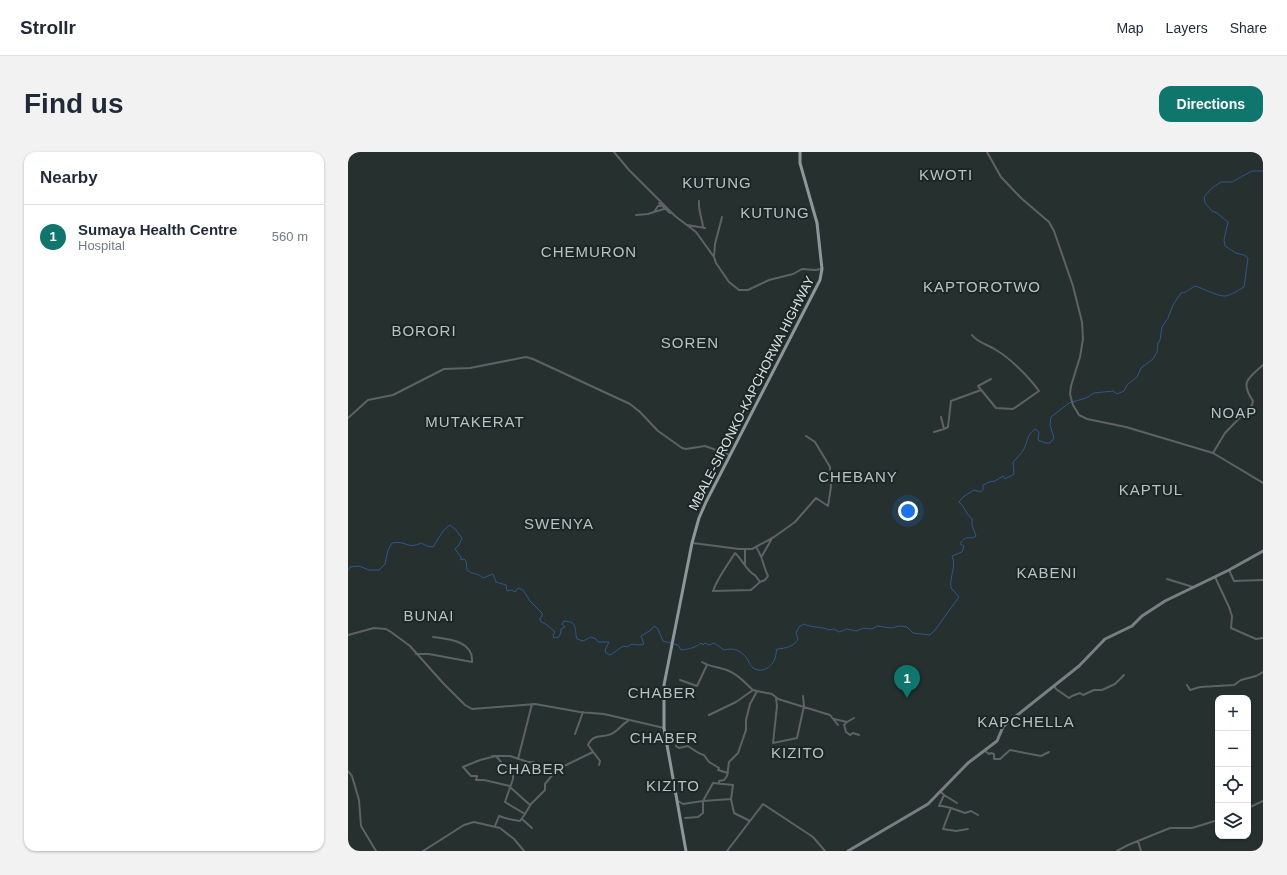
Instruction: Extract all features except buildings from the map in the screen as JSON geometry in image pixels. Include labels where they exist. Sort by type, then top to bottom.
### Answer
[{"type":"main road","name":"MBALE-SIRONKO-KAPCHORWA HIGHWAY","points":[[686,851],[664,728],[664,685],[666,672],[692,543],[699,518],[820,280],[822,269],[817,223],[800,163],[800,152]]},
{"type":"street","points":[[614,152],[678,219],[686,225],[704,228],[701,214],[698,210],[699,201]]},
{"type":"street","points":[[987,152],[1001,177],[1021,198],[1049,222],[1054,231],[1073,286],[1082,322],[1083,339],[1080,357],[1071,386],[1070,397],[1079,415],[1087,419],[1126,427],[1213,453],[1263,483]]},
{"type":"street","points":[[652,193],[665,209],[699,236],[729,282],[734,287],[742,291],[748,290],[769,280],[793,274],[802,269],[822,269]]},
{"type":"street","points":[[654,212],[658,206],[662,206]]},
{"type":"street","points":[[636,215],[648,214],[665,209]]},
{"type":"street","points":[[714,257],[715,244],[722,217]]},
{"type":"street","points":[[972,335],[976,341],[996,350],[1028,376],[1039,390],[1013,409],[996,408],[978,386],[991,379]]},
{"type":"street","points":[[348,418],[368,400],[393,395],[444,369],[477,367],[526,357],[630,404],[658,431],[682,448],[686,449],[705,446],[730,455]]},
{"type":"street","points":[[1213,453],[1225,433],[1253,403],[1246,385],[1251,376],[1263,365]]},
{"type":"street","points":[[934,432],[948,427],[951,401],[981,390]]},
{"type":"street","points":[[940,417],[944,429]]},
{"type":"street","points":[[692,543],[752,550],[795,522],[816,498],[828,506],[831,487],[830,467],[815,442],[806,436]]},
{"type":"street","points":[[762,556],[772,538]]},
{"type":"street","points":[[745,564],[735,553],[726,568],[717,578],[713,591],[752,590],[760,582],[765,580],[768,576],[762,556],[756,547]]},
{"type":"street","points":[[745,549],[746,569],[752,575],[755,575],[760,582]]},
{"type":"street","points":[[848,851],[880,831],[923,808],[935,798],[968,764],[997,741],[1006,724],[1079,666],[1105,639],[1132,626],[1142,616],[1165,601],[1229,570],[1263,551]]},
{"type":"street","points":[[1229,570],[1234,581],[1263,580]]},
{"type":"street","points":[[1215,576],[1232,616],[1232,628],[1256,639],[1263,638]]},
{"type":"street","points":[[1167,579],[1192,587]]},
{"type":"street","points":[[348,635],[367,629],[386,629],[407,643],[443,683],[470,708],[475,709],[532,704],[604,714],[664,728]]},
{"type":"street","points":[[416,654],[429,654],[472,662],[470,651],[464,644],[454,640],[433,637]]},
{"type":"street","points":[[702,662],[707,666],[728,670],[740,676],[753,690],[772,694],[776,698],[830,715],[838,725]]},
{"type":"street","points":[[680,680],[697,686],[707,666]]},
{"type":"street","points":[[1187,685],[1190,690],[1200,687],[1234,684],[1263,672]]},
{"type":"street","points":[[1054,686],[1069,698],[1080,694],[1083,695],[1094,690],[1102,690],[1115,684],[1124,675]]},
{"type":"street","points":[[709,715],[736,702],[753,690]]},
{"type":"street","points":[[719,784],[719,781],[724,780],[728,773],[729,762],[738,753],[746,730],[746,720],[750,704],[757,691]]},
{"type":"street","points":[[776,698],[777,706],[772,743],[796,738],[804,706],[803,696]]},
{"type":"street","points":[[518,759],[532,704]]},
{"type":"street","points":[[575,734],[583,712]]},
{"type":"street","points":[[854,718],[844,725],[846,732],[850,735],[853,733],[859,735]]},
{"type":"street","points":[[833,719],[847,722]]},
{"type":"street","points":[[599,765],[600,761],[588,745],[591,740],[595,737],[613,734],[623,724],[629,721]]},
{"type":"street","points":[[676,744],[679,748],[688,746],[692,748],[700,755],[704,755],[709,762],[718,768],[718,770],[728,773]]},
{"type":"street","points":[[985,750],[989,754],[994,754],[994,758],[1000,759],[1010,750],[1040,756],[1048,752]]},
{"type":"street","points":[[495,826],[499,816],[520,821],[530,805],[545,790],[545,784],[554,773],[562,767],[594,752]]},
{"type":"street","points":[[492,756],[510,756],[528,762],[533,762],[554,773]]},
{"type":"street","points":[[496,756],[513,776],[505,802],[525,814]]},
{"type":"street","points":[[496,756],[480,760],[463,767],[471,776],[477,776],[476,780],[484,780],[510,787],[530,805]]},
{"type":"street","points":[[348,772],[352,776],[359,800],[361,826],[376,851]]},
{"type":"street","points":[[685,818],[698,817],[703,813],[702,801],[713,783],[733,785],[731,799],[734,813],[750,821]]},
{"type":"street","points":[[941,792],[957,803]]},
{"type":"street","points":[[944,795],[939,806],[965,813],[971,811],[978,815]]},
{"type":"street","points":[[677,801],[683,804],[731,799]]},
{"type":"street","points":[[1251,807],[1263,801]]},
{"type":"street","points":[[728,851],[763,804],[813,837],[825,851]]},
{"type":"street","points":[[951,808],[943,829],[956,831],[968,830]]},
{"type":"street","points":[[522,819],[532,828]]},
{"type":"street","points":[[1117,851],[1120,848],[1172,828],[1192,828],[1215,821]]},
{"type":"street","points":[[423,851],[464,825],[474,822],[500,828],[509,834],[524,851]]},
{"type":"street","points":[[1138,841],[1140,851]]},
{"type":"waterway","points":[[348,571],[350,567],[359,566],[369,570],[379,570],[385,564],[388,550],[392,543],[397,542],[413,546],[421,543],[433,547],[443,531],[450,525],[462,538],[459,545],[455,549],[461,557],[461,560],[464,559],[466,561],[467,570],[469,572],[483,578],[493,574],[496,582],[506,585],[507,591],[512,590],[515,592],[518,588],[523,590],[530,601],[542,613],[540,621],[555,632],[553,635],[554,638],[559,637],[561,629],[565,627],[562,624],[564,621],[569,622],[575,627],[577,639],[583,641],[591,637],[596,639],[598,642],[609,642],[605,650],[606,653],[610,655],[624,646],[627,647],[632,644],[644,644],[641,636],[651,630],[654,626],[658,629],[663,641],[678,645],[681,650],[692,648],[701,643],[703,645],[705,643],[709,645],[714,643],[724,650],[734,649],[740,652],[746,657],[753,668],[759,670],[765,669],[772,664],[775,659],[777,649],[787,648],[796,642],[798,639],[796,633],[799,627],[804,624],[829,630],[834,629],[839,632],[847,629],[856,631],[864,628],[872,629],[877,626],[891,628],[900,626],[907,627],[913,633],[930,635],[959,597],[951,588],[954,564],[952,556],[962,552],[964,546],[960,544],[964,539],[973,538],[976,536],[972,525],[972,519],[959,502],[963,497],[974,490],[981,492],[983,490],[983,485],[995,481],[1003,476],[1005,479],[1014,474],[1013,462],[1023,451],[1029,436],[1035,429],[1039,432],[1038,440],[1045,443],[1050,443],[1054,438],[1050,425],[1051,417],[1069,403],[1086,398],[1094,393],[1113,391],[1117,394],[1124,391],[1127,385],[1137,377],[1141,368],[1153,359],[1157,352],[1162,327],[1181,293],[1195,286],[1226,296],[1233,294],[1244,287],[1248,258],[1225,246],[1224,240],[1228,222],[1212,211],[1205,203],[1204,197],[1212,188],[1221,182],[1232,182],[1252,171],[1263,171]]},
{"type":"place","name":"Sumaya Health Centre","points":[[907,698]]},
{"type":"district","name":"KWOTI","points":[[946,175]]},
{"type":"district","name":"KUTUNG","points":[[717,183]]},
{"type":"district","name":"KUTUNG","points":[[775,213]]},
{"type":"district","name":"CHEMURON","points":[[589,252]]},
{"type":"district","name":"KAPTOROTWO","points":[[982,287]]},
{"type":"district","name":"BORORI","points":[[424,331]]},
{"type":"district","name":"SOREN","points":[[690,343]]},
{"type":"district","name":"NOAP","points":[[1234,413]]},
{"type":"district","name":"MUTAKERAT","points":[[475,422]]},
{"type":"district","name":"CHEBANY","points":[[858,477]]},
{"type":"district","name":"KAPTUL","points":[[1151,490]]},
{"type":"district","name":"SWENYA","points":[[559,524]]},
{"type":"district","name":"KABENI","points":[[1047,573]]},
{"type":"district","name":"BUNAI","points":[[429,616]]},
{"type":"district","name":"CHABER","points":[[662,693]]},
{"type":"district","name":"KAPCHELLA","points":[[1026,722]]},
{"type":"district","name":"CHABER","points":[[664,738]]},
{"type":"district","name":"KIZITO","points":[[798,753]]},
{"type":"district","name":"CHABER","points":[[531,769]]},
{"type":"district","name":"KIZITO","points":[[673,786]]}]
